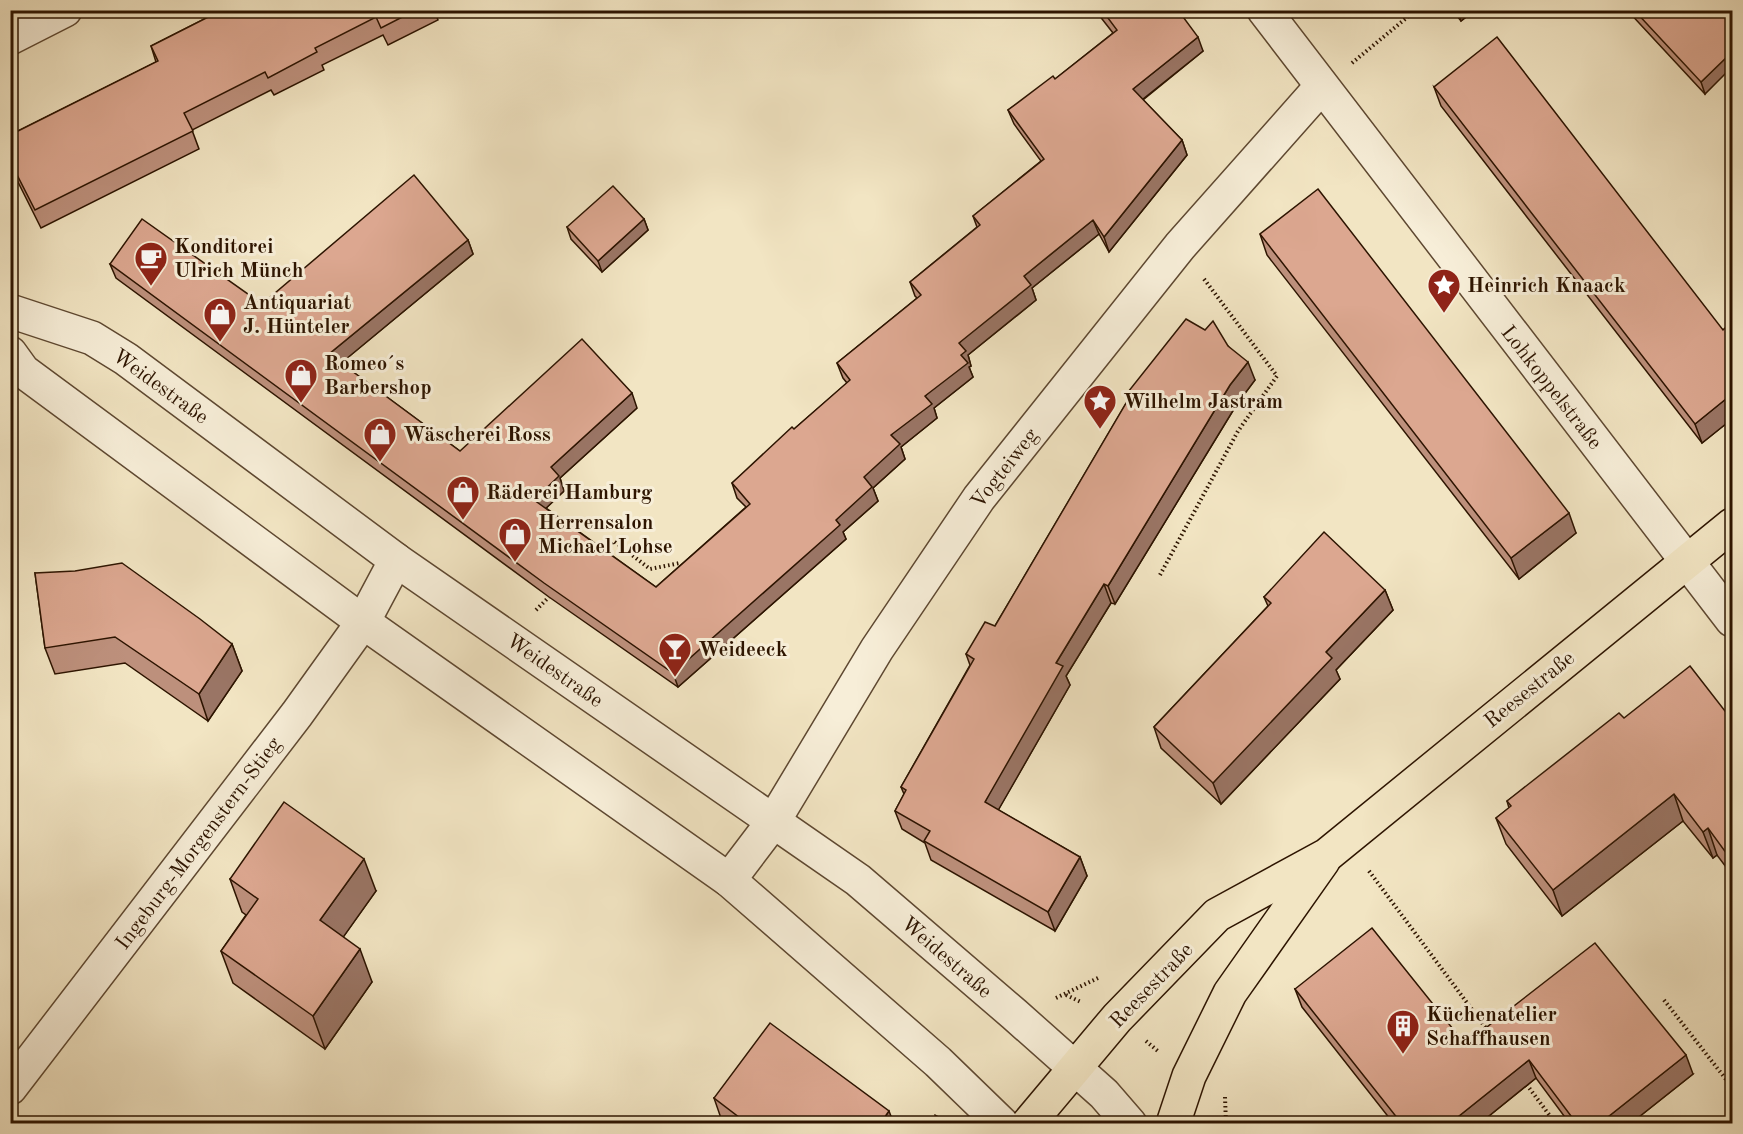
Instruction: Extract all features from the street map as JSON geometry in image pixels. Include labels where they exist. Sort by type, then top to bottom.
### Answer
[{"type":"main road","name":"Reesestraße","points":[[1028,1124],[1117,1018],[1217,915],[1336,847],[1732,525]]},
{"type":"main road","name":"Reesestraße","points":[[1173,1124],[1189,1076],[1230,993],[1336,847]]},
{"type":"street","points":[[10,38],[66,10]]},
{"type":"street","name":"Lohkoppelstraße","points":[[1264,10],[1732,620]]},
{"type":"street","name":"Vogteiweg","points":[[729,880],[773,822],[877,649],[980,498],[1180,246],[1321,87]]},
{"type":"street","name":"Weidestraße","points":[[10,311],[92,339],[126,359],[396,560],[858,880],[1104,1094],[1130,1124]]},
{"type":"street","points":[[10,353],[23,371],[363,622],[729,880],[938,1062],[1002,1124]]},
{"type":"street","name":"Ingeburg-Morgenstern-Stieg","points":[[10,1088],[21,1057],[261,761],[363,622],[396,560]]},
{"type":"path","points":[[1321,87],[1416,10]]},
{"type":"path","points":[[1160,575],[1238,431],[1277,376],[1180,246]]},
{"type":"path","points":[[600,555],[614,541],[650,569],[680,563]]},
{"type":"path","points":[[10,648],[12,654]]},
{"type":"path","points":[[1336,847],[1493,1038]]},
{"type":"path","points":[[1664,1000],[1732,1087]]},
{"type":"path","points":[[1521,1076],[1556,1124]]},
{"type":"building","points":[[222,10],[416,10],[381,28],[376,17],[315,48],[317,52],[268,78],[265,72],[184,113],[193,131],[35,210],[10,161],[10,135],[158,61],[151,46]]},
{"type":"building","points":[[1102,10],[1178,10],[1198,37],[1133,89],[1182,140],[1104,237],[1093,220],[1024,276],[1031,285],[959,343],[966,351],[961,355],[968,363],[925,396],[932,404],[891,435],[900,444],[864,477],[872,487],[836,520],[840,525],[673,673],[544,583],[110,264],[142,219],[262,304],[414,175],[468,240],[329,354],[460,451],[582,339],[632,393],[551,467],[559,476],[534,500],[656,587],[750,504],[732,483],[792,427],[794,429],[850,380],[837,363],[921,295],[910,282],[980,225],[973,216],[1044,159],[1008,110],[1053,76],[1055,79],[1117,30]]},
{"type":"building","points":[[1634,10],[1732,10],[1732,52],[1701,82]]},
{"type":"building","points":[[1497,37],[1723,330],[1732,322],[1732,394],[1695,424],[1434,87]]},
{"type":"building","points":[[613,186],[644,219],[598,261],[567,227]]},
{"type":"building","points":[[1318,189],[1569,513],[1511,558],[1260,234]]},
{"type":"building","points":[[1186,319],[1205,330],[1213,321],[1228,346],[1248,362],[1230,385],[1108,586],[1104,584],[1056,663],[1063,666],[985,802],[1080,857],[1048,912],[924,841],[930,831],[895,811],[906,790],[901,787],[974,659],[966,654],[985,622],[995,626],[1132,393],[1128,392]]},
{"type":"building","points":[[1324,532],[1385,590],[1326,652],[1332,658],[1213,783],[1154,727],[1271,603],[1264,597]]},
{"type":"building","points":[[122,563],[232,644],[199,694],[115,637],[45,648],[35,573],[75,571]]},
{"type":"building","points":[[1690,666],[1732,720],[1732,861],[1708,828],[1703,832],[1674,794],[1553,890],[1496,818],[1511,806],[1507,801],[1619,713],[1624,718]]},
{"type":"building","points":[[284,802],[364,859],[320,920],[360,949],[313,1016],[221,951],[258,899],[230,879]]},
{"type":"building","points":[[1372,928],[1465,1044],[1595,943],[1686,1055],[1599,1124],[1577,1124],[1529,1060],[1449,1124],[1402,1124],[1295,989]]},
{"type":"building","points":[[770,1023],[889,1111],[880,1124],[748,1124],[714,1098]]},
{"type":"place","name":"Konditorei Ulrich Münch","points":[[151,287]]},
{"type":"place","name":"Heinrich Knaack","points":[[1444,314]]},
{"type":"place","name":"Antiquariat J. Hünteler","points":[[220,343]]},
{"type":"place","name":"Romeo´s Barbershop","points":[[301,404]]},
{"type":"place","name":"Wilhelm Jastram","points":[[1100,430]]},
{"type":"place","name":"Wäscherei Ross","points":[[380,463]]},
{"type":"place","name":"Räderei Hamburg","points":[[463,521]]},
{"type":"place","name":"Herrensalon Michael Lohse","points":[[515,563]]},
{"type":"place","name":"Weideeck","points":[[675,678]]},
{"type":"place","name":"Küchenatelier Schaffhausen","points":[[1403,1055]]}]
